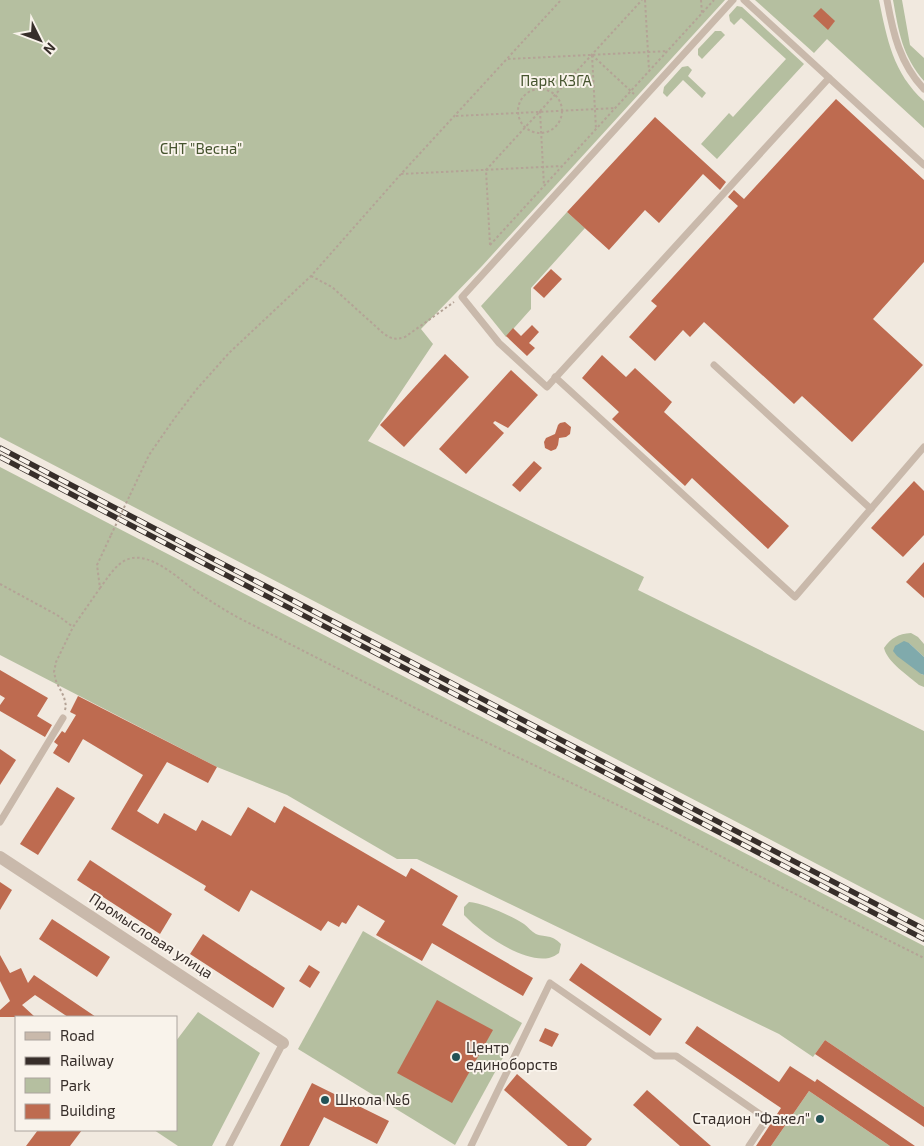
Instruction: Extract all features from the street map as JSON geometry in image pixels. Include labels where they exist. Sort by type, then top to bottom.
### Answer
[{"type":"street","name":"Промысловая улица","points":[[0,857],[283,1043]]},
{"type":"lane","points":[[733,0],[462,296],[500,343],[547,387],[829,78]]},
{"type":"lane","points":[[744,0],[924,165]]},
{"type":"lane","points":[[887,0],[894,35],[905,63],[924,89]]},
{"type":"lane","points":[[714,365],[871,508]]},
{"type":"lane","points":[[555,377],[795,597],[924,447]]},
{"type":"lane","points":[[0,822],[63,718]]},
{"type":"lane","points":[[471,1146],[550,983],[655,1056],[676,1056],[768,1118],[748,1146]]},
{"type":"lane","points":[[229,1146],[283,1043]]},
{"type":"path","points":[[100,588],[97,565],[148,455],[196,390],[228,353],[311,276],[401,174],[561,0],[565,0]]},
{"type":"path","points":[[642,0],[486,170],[490,245],[714,0]]},
{"type":"path","points":[[645,0],[649,71]]},
{"type":"path","points":[[701,0],[702,13]]},
{"type":"path","points":[[507,59],[668,51]]},
{"type":"path","points":[[592,55],[642,100]]},
{"type":"path","points":[[592,55],[596,129]]},
{"type":"path","points":[[543,89],[555,95],[562,105],[562,110],[559,124],[549,132],[541,133],[531,132],[521,124],[518,106],[530,91],[543,89]]},
{"type":"path","points":[[455,116],[616,108]]},
{"type":"path","points":[[540,111],[544,186]]},
{"type":"path","points":[[401,174],[562,166]]},
{"type":"path","points":[[311,276],[332,287],[383,333],[397,340],[462,296]]},
{"type":"path","points":[[63,718],[66,706],[54,672],[56,662],[73,627],[100,588],[125,560],[140,558],[151,560],[216,605],[254,626],[427,714],[670,830],[924,958]]},
{"type":"path","points":[[0,584],[57,614],[73,627]]},
{"type":"green space","points":[[0,0],[725,0],[482,266],[421,329],[433,344],[368,441],[644,577],[638,590],[924,731],[924,920],[0,437]]},
{"type":"green space","points":[[755,0],[879,0],[885,28],[898,67],[913,90],[924,101],[924,128],[827,39],[814,53]]},
{"type":"green space","points":[[893,0],[902,0],[910,45],[924,58],[924,81],[911,62],[902,43]]},
{"type":"green space","points":[[737,6],[742,7],[804,64],[717,159],[701,144],[729,113],[733,117],[786,59],[741,18],[734,25],[730,21],[729,15]]},
{"type":"green space","points":[[715,31],[721,31],[725,35],[702,59],[698,55],[698,49]]},
{"type":"green space","points":[[688,66],[692,70],[688,76],[706,93],[702,98],[683,80],[667,97],[663,93],[664,87],[682,67]]},
{"type":"green space","points":[[567,212],[585,228],[531,288],[531,309],[506,337],[481,306]]},
{"type":"green space","points":[[0,467],[924,946],[924,1107],[825,1040],[813,1057],[779,1034],[417,859],[397,859],[287,795],[217,767],[0,655]]},
{"type":"green space","points":[[911,633],[924,644],[924,657],[909,643],[921,674],[924,675],[924,687],[904,673],[889,658],[884,648],[895,637]]},
{"type":"green space","points":[[469,902],[497,910],[524,924],[536,934],[554,939],[561,944],[559,953],[549,958],[538,958],[527,956],[503,945],[491,938],[464,915],[464,907]]},
{"type":"green space","points":[[363,931],[522,1023],[455,1145],[298,1049]]},
{"type":"green space","points":[[198,1012],[260,1053],[212,1146],[178,1146],[156,1131],[178,1131],[178,1038]]},
{"type":"green space","name":"Стадион \"Факел\"","points":[[809,1091],[890,1146],[771,1146]]},
{"type":"water","points":[[904,641],[909,643],[924,657],[924,675],[897,656],[893,651],[895,646]]},
{"type":"building","points":[[821,8],[835,21],[828,30],[813,16]]},
{"type":"building","points":[[836,99],[924,180],[924,262],[873,319],[923,365],[852,442],[802,396],[794,404],[704,322],[690,337],[683,330],[655,361],[629,337],[657,306],[651,301],[738,206],[728,197],[734,190],[744,199]]},
{"type":"building","points":[[655,117],[726,182],[720,190],[703,174],[659,223],[645,210],[609,250],[567,212]]},
{"type":"building","points":[[551,269],[562,279],[544,298],[533,288]]},
{"type":"building","points":[[532,325],[539,332],[529,343],[535,348],[527,356],[506,336],[513,328],[521,336]]},
{"type":"building","points":[[445,354],[469,377],[404,447],[380,425]]},
{"type":"building","points":[[602,355],[626,377],[635,368],[672,402],[664,412],[789,526],[768,549],[692,478],[685,486],[612,419],[619,412],[582,378]]},
{"type":"building","points":[[511,370],[538,395],[508,428],[495,421],[493,423],[504,433],[466,474],[439,449]]},
{"type":"building","points":[[565,422],[571,427],[570,434],[559,438],[556,449],[551,451],[545,448],[544,442],[546,438],[555,434],[558,425]]},
{"type":"building","points":[[534,461],[542,468],[520,492],[512,485]]},
{"type":"building","points":[[914,481],[924,491],[924,535],[903,557],[871,528]]},
{"type":"building","points":[[924,562],[924,598],[906,582]]},
{"type":"building","points":[[0,670],[48,698],[37,716],[52,725],[45,737],[0,711],[0,705],[5,698],[0,695]]},
{"type":"building","points":[[78,696],[217,767],[208,783],[167,762],[137,811],[158,824],[164,813],[196,831],[202,820],[231,836],[248,807],[275,823],[284,806],[406,877],[411,868],[458,896],[442,925],[533,978],[523,996],[432,943],[422,961],[376,935],[385,921],[358,905],[346,924],[342,922],[339,927],[328,921],[321,931],[251,890],[239,912],[204,890],[206,886],[111,829],[143,775],[83,739],[69,763],[53,753],[58,745],[54,742],[62,731],[65,733],[76,715],[70,712]]},
{"type":"building","points":[[0,749],[16,760],[0,785]]},
{"type":"building","points":[[57,787],[75,798],[38,855],[20,844]]},
{"type":"building","points":[[90,860],[172,914],[160,934],[77,880]]},
{"type":"building","points":[[0,882],[12,890],[0,910]]},
{"type":"building","points":[[52,919],[110,957],[97,977],[39,939]]},
{"type":"building","points":[[203,934],[285,988],[273,1008],[190,954]]},
{"type":"building","points":[[0,955],[10,973],[21,968],[28,983],[34,975],[95,1016],[66,1016],[35,995],[22,1005],[34,1016],[0,1017],[0,1010],[10,1001],[0,981]]},
{"type":"building","points":[[581,963],[662,1019],[650,1036],[569,980]]},
{"type":"building","points":[[309,965],[320,972],[310,988],[299,981]]},
{"type":"building","name":"Центр единоборств","points":[[437,1000],[493,1030],[452,1103],[397,1073]]},
{"type":"building","points":[[697,1026],[779,1082],[790,1066],[815,1082],[817,1079],[915,1146],[890,1146],[809,1091],[771,1146],[756,1146],[781,1108],[685,1043]]},
{"type":"building","points":[[545,1028],[559,1034],[552,1047],[539,1041]]},
{"type":"building","points":[[825,1040],[924,1107],[924,1127],[815,1054]]},
{"type":"building","points":[[517,1074],[592,1139],[586,1146],[568,1146],[504,1090]]},
{"type":"building","points":[[312,1083],[389,1121],[377,1144],[324,1117],[309,1146],[280,1146]]},
{"type":"building","points":[[647,1090],[711,1146],[680,1146],[633,1105]]},
{"type":"building","points":[[37,1131],[81,1131],[70,1146],[26,1146]]},
{"type":"railway","points":[[0,448],[924,929]]},
{"type":"railway","points":[[0,457],[924,939]]},
{"type":"place","name":"Центр единоборств","points":[[456,1057]]},
{"type":"place","name":"Школа №6","points":[[325,1100]]},
{"type":"place","name":"Стадион \"Факел\"","points":[[820,1119]]},
{"type":"park label","name":"Парк КЗГА","points":[[556,81]]},
{"type":"park label","name":"СНТ \"Весна\"","points":[[201,149]]}]
